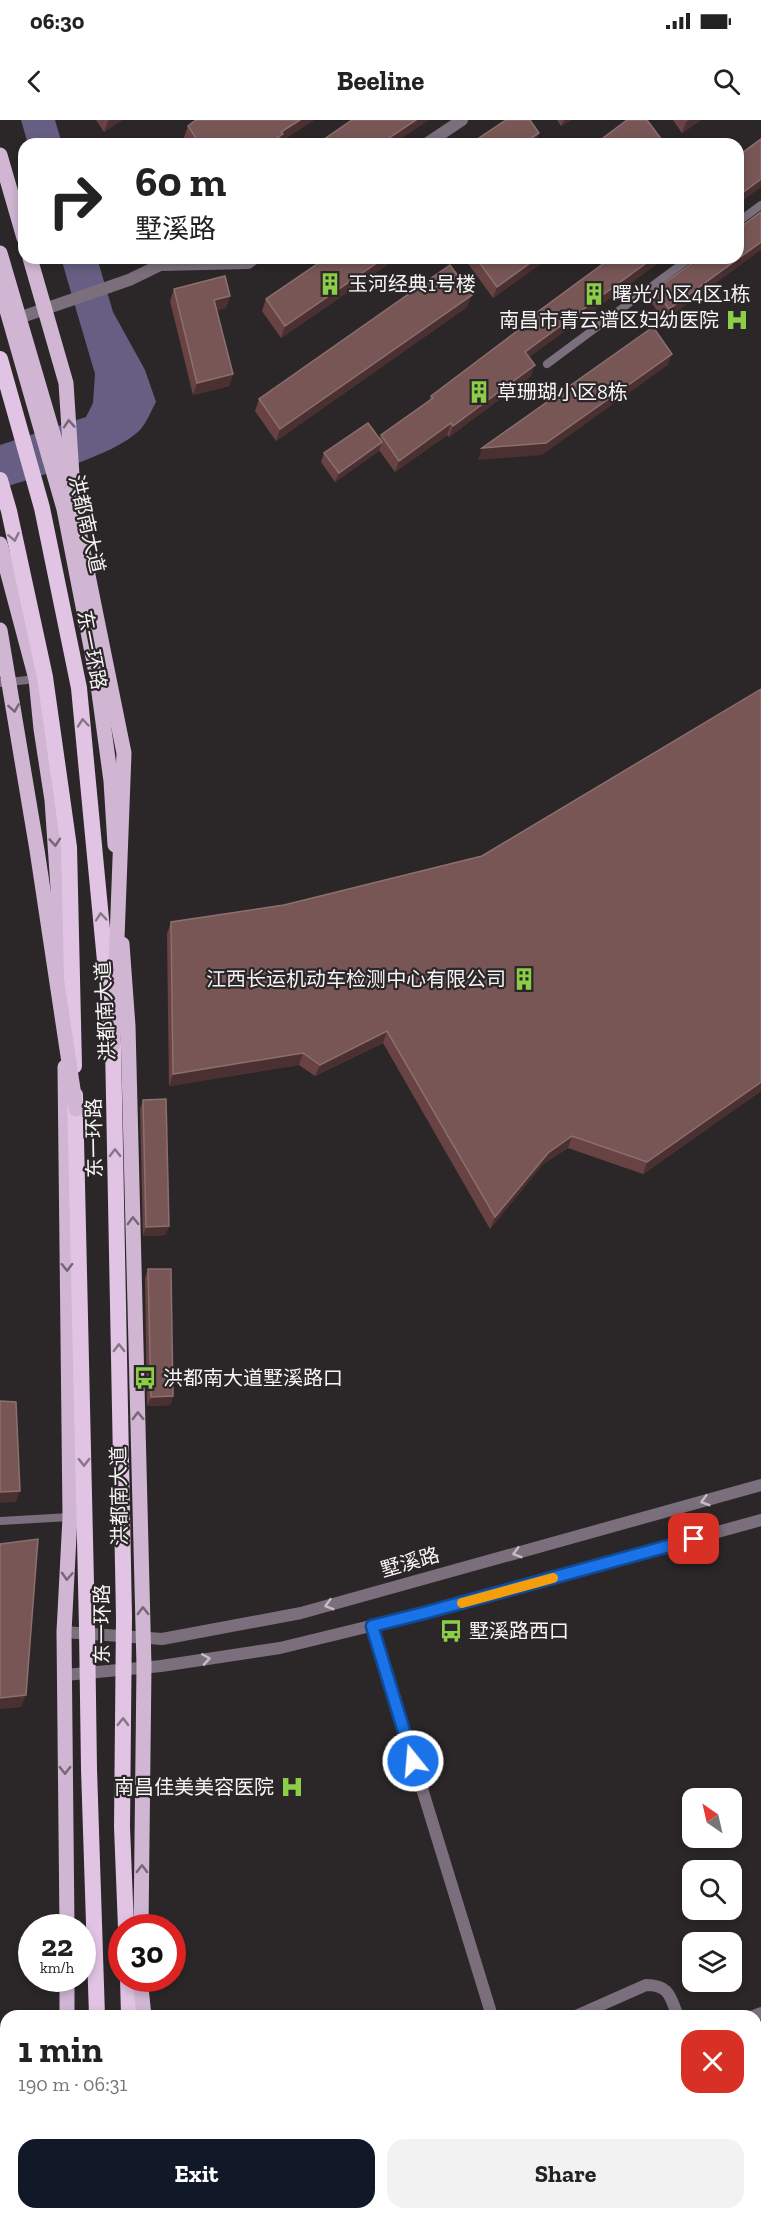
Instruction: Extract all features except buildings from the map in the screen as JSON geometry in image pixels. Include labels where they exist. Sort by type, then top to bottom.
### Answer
[{"type":"highway","name":"东一环路","points":[[0,359],[42,508],[79,688],[113,1044],[124,1617],[122,1827],[125,1914]]},
{"type":"highway","name":"东一环路","points":[[0,480],[9,511],[45,677],[69,847],[86,1508],[88,1769],[97,2010]]},
{"type":"highway","points":[[128,1992],[129,2010]]},
{"type":"main road","points":[[0,154],[18,217]]},
{"type":"main road","points":[[0,253],[69,508],[124,753],[113,1044]]},
{"type":"main road","points":[[32,264],[66,383],[69,508]]},
{"type":"main road","name":"洪都南大道","points":[[0,286],[69,508],[97,678],[111,781],[128,1026],[144,1666],[141,1914]]},
{"type":"main road","name":"洪都南大道","points":[[0,544],[36,679],[52,800],[63,961],[70,1517],[64,1632],[67,1914]]},
{"type":"main road","points":[[0,630],[76,1109]]},
{"type":"main road","points":[[122,1827],[132,1914]]},
{"type":"main road","points":[[67,1992],[67,2010]]},
{"type":"main road","points":[[141,1992],[142,2010]]},
{"type":"street","points":[[435,138],[462,120]]},
{"type":"street","points":[[10,321],[129,280],[160,265],[204,264]]},
{"type":"street","name":"墅溪路","points":[[64,1632],[162,1639],[301,1613],[761,1485]]},
{"type":"street","points":[[64,1675],[161,1666],[280,1647],[424,1613],[761,1520]]},
{"type":"street","points":[[372,1626],[490,2010]]},
{"type":"street","points":[[590,2010],[646,1985],[659,1985],[666,1990],[675,2010]]},
{"type":"lane","points":[[744,218],[761,206]]},
{"type":"lane","points":[[547,364],[682,264]]},
{"type":"lane","points":[[0,683],[36,679]]},
{"type":"lane","points":[[0,1521],[70,1517]]},
{"type":"shaded area","points":[[21,120],[55,120],[60,138],[26,138]]},
{"type":"shaded area","points":[[63,264],[99,264],[113,312],[145,370],[156,402],[140,430],[112,449],[0,489],[0,445],[86,417],[93,403],[95,374]]},
{"type":"slow traffic","points":[[462,1603],[553,1578]]},
{"type":"place","name":"玉河经典1号楼","points":[[330,284]]},
{"type":"place","name":"曙光小区4区1栋","points":[[594,294]]},
{"type":"place","name":"南昌市青云谱区妇幼医院","points":[[737,320]]},
{"type":"place","name":"草珊瑚小区8栋","points":[[479,392]]},
{"type":"place","name":"江西长运机动车检测中心有限公司","points":[[524,979]]},
{"type":"place","name":"洪都南大道墅溪路口","points":[[145,1378]]},
{"type":"place","name":"墅溪路西口","points":[[451,1631]]},
{"type":"place","name":"南昌佳美美容医院","points":[[292,1787]]},
{"type":"route","points":[[413,1761],[372,1626],[694,1539]]}]
